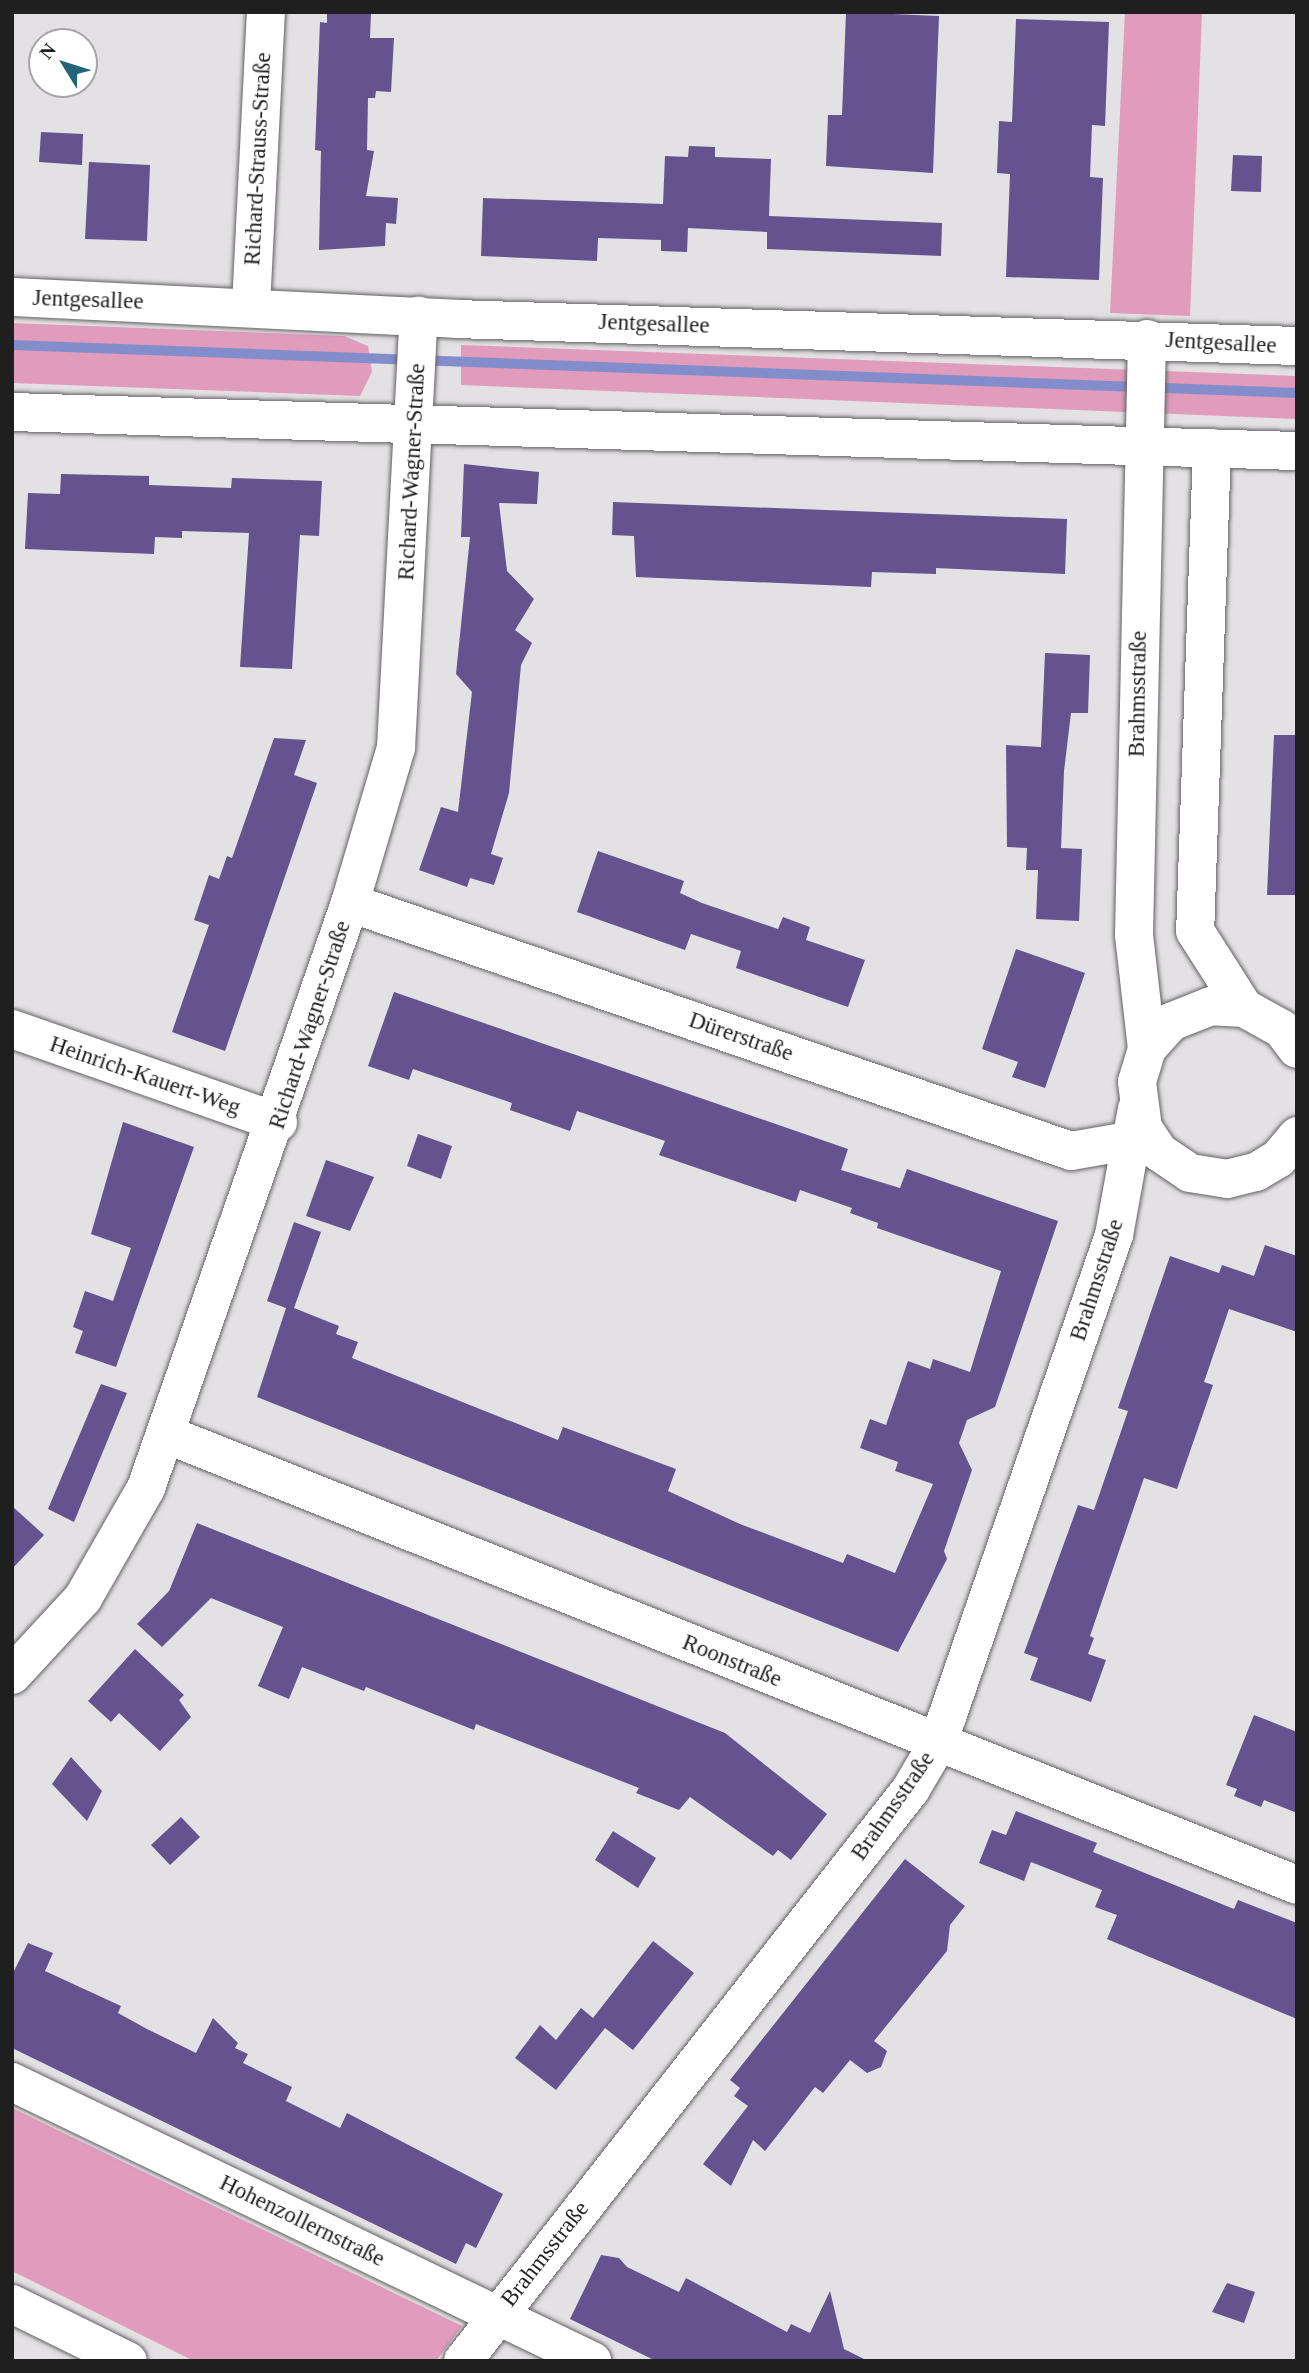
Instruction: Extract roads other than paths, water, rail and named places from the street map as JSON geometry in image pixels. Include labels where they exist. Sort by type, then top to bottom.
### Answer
[{"type":"street","name":"Richard-Strauss-Straße","points":[[251,306],[266,12]]},
{"type":"street","name":"Jentgesallee","points":[[12,297],[251,306],[419,316],[1297,346]]},
{"type":"street","name":"Richard-Wagner-Straße","points":[[12,1675],[104,1568],[127,1530],[168,1435],[278,1122],[350,903],[397,748],[416,427],[419,316]]},
{"type":"street","name":"Brahmsstraße","points":[[463,2361],[809,1921],[911,1788],[938,1743],[1114,1235],[1136,1124],[1137,1082],[1147,1049],[1134,936],[1147,339]]},
{"type":"street","points":[[12,412],[416,427],[1297,451]]},
{"type":"street","points":[[1212,448],[1195,932],[1244,1008]]},
{"type":"street","name":"Dürerstraße","points":[[350,903],[1072,1151],[1136,1124]]},
{"type":"street","points":[[1147,1049],[1171,1023],[1211,1006],[1244,1008],[1282,1029],[1297,1049]]},
{"type":"street","name":"Heinrich-Kauert-Weg","points":[[12,1029],[278,1122]]},
{"type":"street","points":[[1136,1124],[1159,1152],[1190,1173],[1227,1179],[1256,1172],[1291,1152]]},
{"type":"street","name":"Roonstraße","points":[[168,1435],[1297,1885]]},
{"type":"street","name":"Hohenzollernstraße","points":[[12,2082],[592,2361]]},
{"type":"street","points":[[12,2304],[128,2361]]},
{"type":"waterway","points":[[12,345],[1297,393]]}]
